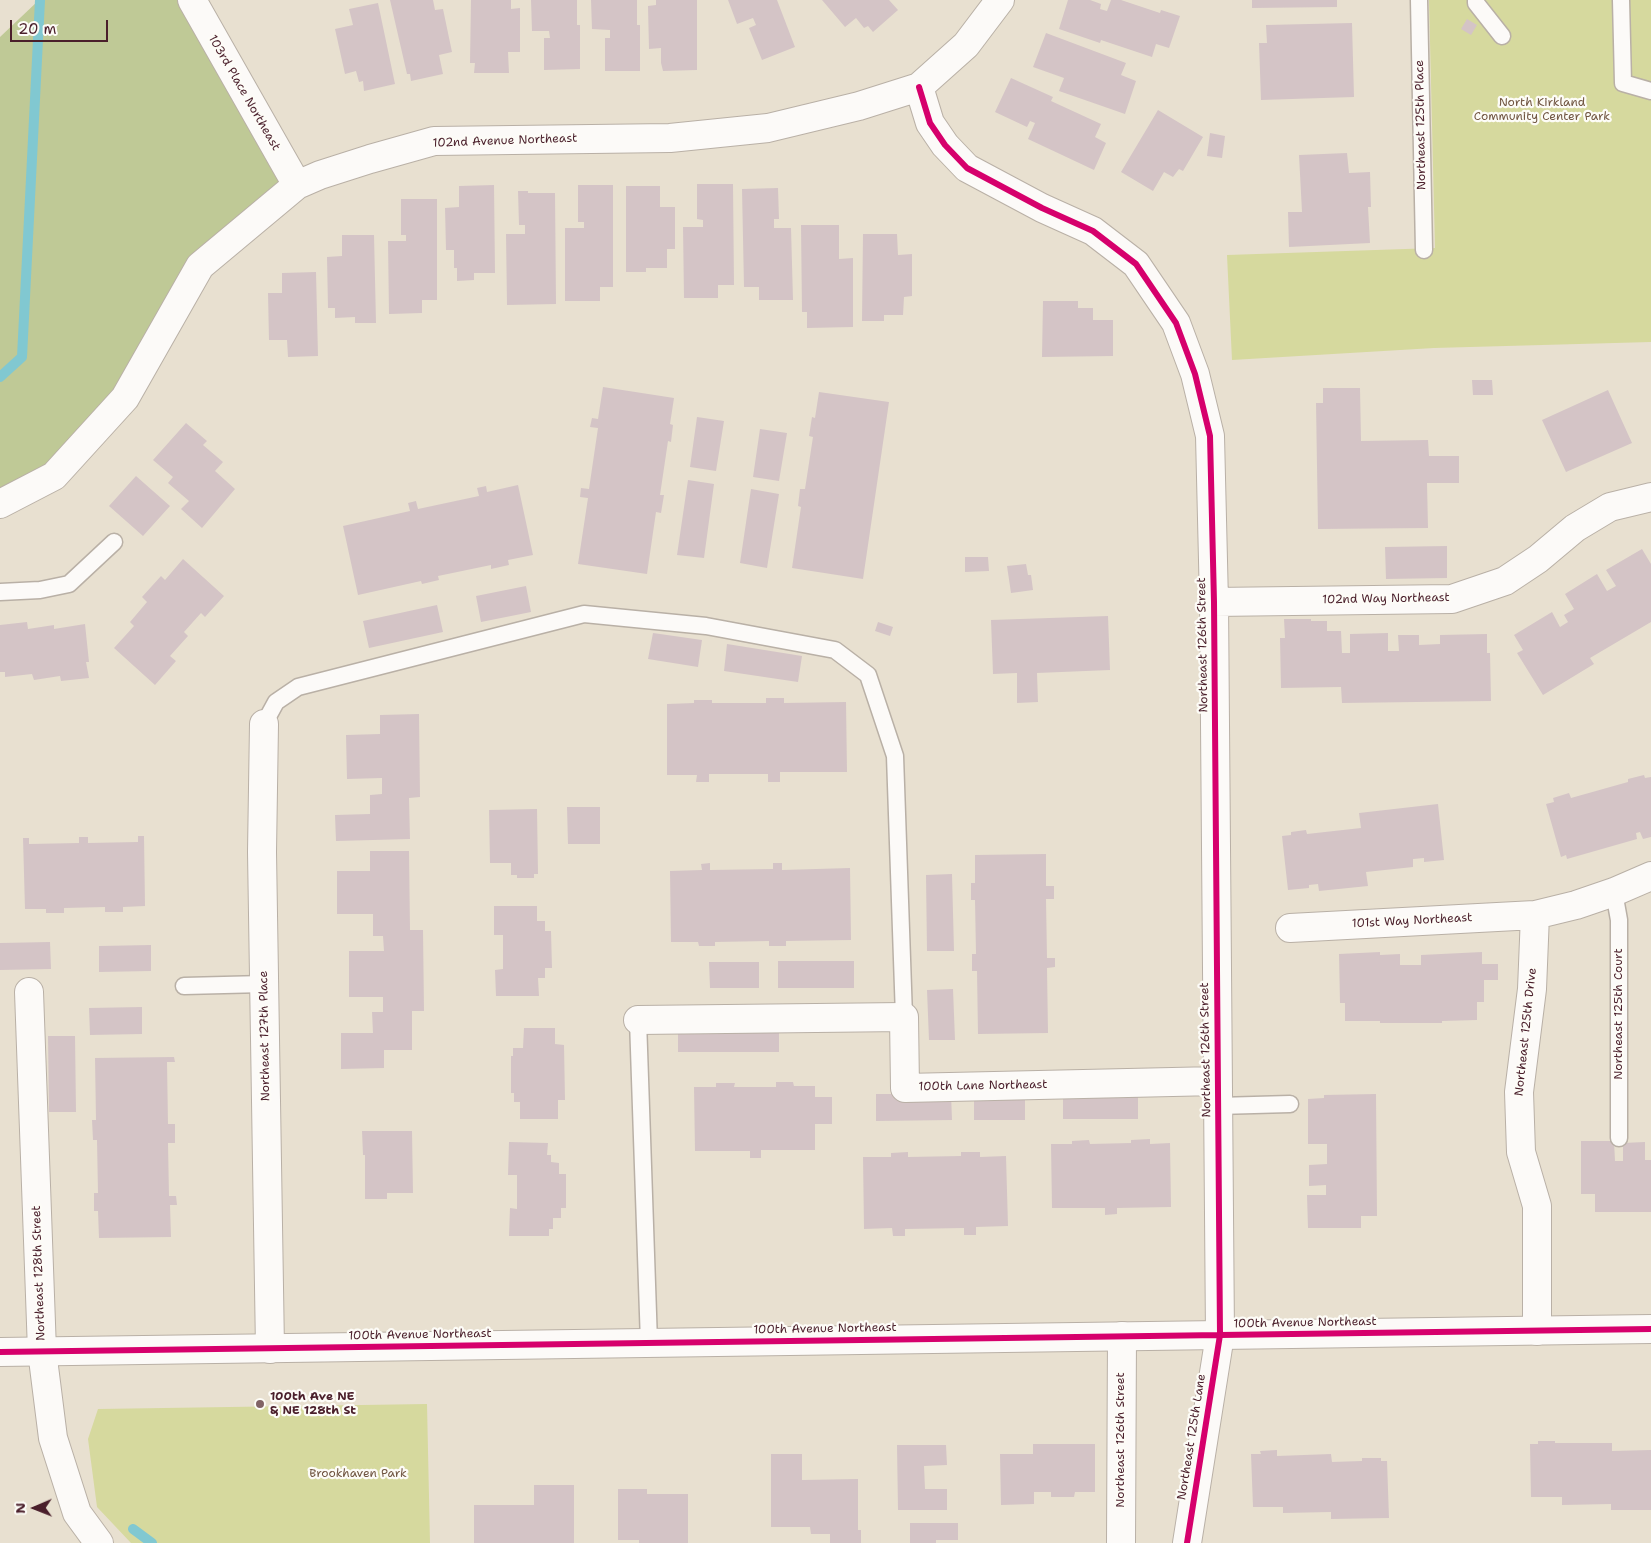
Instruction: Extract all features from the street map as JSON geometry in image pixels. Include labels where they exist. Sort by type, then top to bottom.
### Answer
[{"type":"street","name":"103rd Place Northeast","points":[[192,0],[297,186]]},
{"type":"street","points":[[919,87],[966,45],[1000,0]]},
{"type":"street","name":"102nd Avenue Northeast","points":[[0,504],[54,476],[124,398],[200,266],[297,186],[320,174],[434,142],[670,138],[768,128],[859,106],[919,87]]},
{"type":"street","name":"Northeast 126th Street","points":[[919,87],[930,123],[945,145],[967,168],[1042,208],[1092,231],[1136,264],[1176,323],[1195,374],[1210,436],[1214,602],[1220,1335]]},
{"type":"street","name":"102nd Way Northeast","points":[[1214,602],[1452,599],[1505,581],[1538,559],[1575,528],[1610,507],[1651,497]]},
{"type":"street","name":"Northeast 127th Place","points":[[264,724],[262,852],[270,1348]]},
{"type":"street","points":[[1535,915],[1576,905],[1614,892],[1651,876]]},
{"type":"street","name":"101st Way Northeast","points":[[1290,928],[1535,915]]},
{"type":"street","name":"Northeast 125th Drive","points":[[1535,915],[1532,989],[1519,1092],[1521,1152],[1537,1206],[1537,1331]]},
{"type":"street","name":"Northeast 128th Street","points":[[29,992],[42,1352],[53,1438],[77,1513],[99,1543]]},
{"type":"street","points":[[638,1020],[904,1017]]},
{"type":"street","name":"100th Lane Northeast","points":[[904,1017],[905,1088],[1218,1094]]},
{"type":"street","name":"100th Avenue Northeast","points":[[0,1352],[1651,1329]]},
{"type":"street","name":"Northeast 125th Lane","points":[[1186,1543],[1220,1335]]},
{"type":"street","name":"Northeast 126th Street","points":[[1121,1543],[1122,1336]]},
{"type":"lane","name":"Northeast 125th Place","points":[[1419,0],[1424,250]]},
{"type":"lane","points":[[1476,0],[1476,3],[1502,36]]},
{"type":"lane","points":[[1621,0],[1623,83],[1651,91]]},
{"type":"lane","points":[[0,592],[40,590],[69,584],[114,542]]},
{"type":"lane","points":[[264,724],[276,702],[298,687],[584,614],[706,626],[835,650],[868,675],[895,756],[904,1017]]},
{"type":"lane","name":"Northeast 125th Court","points":[[1614,892],[1619,920],[1619,1138]]},
{"type":"lane","points":[[184,986],[264,984]]},
{"type":"lane","points":[[638,1020],[649,1343]]},
{"type":"lane","points":[[1218,1094],[1290,1104]]},
{"type":"green space","points":[[39,0],[192,0],[297,185],[200,266],[125,398],[0,504],[0,37]]},
{"type":"green space","name":"North Kirkland Community Center Park","points":[[1429,0],[1651,0],[1651,342],[1434,348],[1232,360],[1227,255],[1435,248]]},
{"type":"green space","name":"Brookhaven Park","points":[[427,1404],[430,1543],[131,1543],[97,1507],[88,1439],[98,1409]]},
{"type":"building","points":[[390,0],[433,0],[435,10],[443,9],[452,52],[439,55],[443,74],[411,81],[410,74],[407,74]]},
{"type":"building","points":[[471,0],[511,0],[511,9],[520,8],[520,52],[508,52],[509,73],[474,73],[475,63],[470,63]]},
{"type":"building","points":[[531,0],[577,0],[577,25],[580,25],[580,69],[544,70],[544,38],[550,38],[549,31],[532,31]]},
{"type":"building","points":[[591,0],[637,0],[637,25],[640,25],[640,71],[605,71],[605,38],[610,38],[610,30],[592,29]]},
{"type":"building","points":[[656,0],[697,0],[697,70],[663,71],[661,48],[649,49],[648,6],[656,5]]},
{"type":"building","points":[[728,0],[777,0],[795,47],[762,60],[749,28],[756,25],[753,18],[737,24]]},
{"type":"building","points":[[822,0],[889,0],[898,10],[873,32],[868,26],[864,28],[856,18],[845,27]]},
{"type":"building","points":[[1068,0],[1090,0],[1101,4],[1100,9],[1107,11],[1111,0],[1121,0],[1160,13],[1161,10],[1180,16],[1169,48],[1156,44],[1152,57],[1101,40],[1100,43],[1059,29]]},
{"type":"building","points":[[1252,0],[1337,0],[1337,7],[1252,8]]},
{"type":"building","points":[[378,3],[395,84],[364,91],[363,81],[359,82],[356,71],[345,74],[335,29],[353,25],[349,9]]},
{"type":"building","points":[[1467,19],[1477,25],[1471,35],[1461,29]]},
{"type":"building","points":[[1352,23],[1354,97],[1261,100],[1259,43],[1267,43],[1266,25]]},
{"type":"building","points":[[1046,33],[1126,63],[1121,75],[1136,81],[1125,114],[1059,91],[1064,78],[1033,67]]},
{"type":"building","points":[[1011,78],[1053,97],[1051,101],[1101,124],[1095,137],[1106,143],[1094,170],[1028,139],[1035,123],[1030,121],[1027,127],[995,112]]},
{"type":"building","points":[[1158,110],[1203,137],[1183,171],[1179,169],[1173,177],[1164,172],[1153,191],[1121,172]]},
{"type":"building","points":[[1210,133],[1225,136],[1222,158],[1207,156]]},
{"type":"building","points":[[1347,153],[1349,173],[1370,172],[1371,207],[1368,207],[1370,243],[1289,247],[1288,212],[1302,212],[1299,155]]},
{"type":"building","points":[[697,184],[733,184],[734,285],[718,285],[718,298],[684,298],[683,227],[703,227],[703,220],[697,219]]},
{"type":"building","points":[[494,185],[495,273],[474,273],[474,280],[457,281],[457,268],[454,268],[454,250],[446,250],[445,208],[459,207],[459,186]]},
{"type":"building","points":[[578,185],[613,185],[613,287],[600,287],[600,301],[565,301],[565,228],[584,228],[584,222],[578,222]]},
{"type":"building","points":[[626,186],[660,186],[660,207],[675,207],[675,249],[667,249],[667,268],[646,268],[646,272],[626,272]]},
{"type":"building","points":[[778,188],[779,219],[774,219],[774,228],[791,228],[793,300],[759,300],[759,287],[744,287],[742,189]]},
{"type":"building","points":[[518,191],[555,193],[556,304],[507,305],[506,234],[525,234],[525,225],[519,225]]},
{"type":"building","points":[[401,199],[437,199],[437,300],[422,300],[422,313],[389,314],[388,241],[406,241],[406,235],[401,235]]},
{"type":"building","points":[[801,225],[839,225],[839,259],[853,258],[853,327],[807,328],[807,312],[802,312]]},
{"type":"building","points":[[863,234],[897,234],[898,255],[912,254],[912,296],[904,297],[903,315],[884,315],[884,321],[862,321]]},
{"type":"building","points":[[342,235],[374,235],[376,323],[355,323],[355,317],[335,318],[335,308],[328,308],[327,257],[342,256]]},
{"type":"building","points":[[316,272],[318,356],[288,357],[287,340],[269,340],[268,293],[282,293],[282,273]]},
{"type":"building","points":[[1043,301],[1078,301],[1078,308],[1093,308],[1093,320],[1113,320],[1113,356],[1042,357]]},
{"type":"building","points":[[1472,380],[1492,380],[1493,395],[1473,395]]},
{"type":"building","points":[[603,387],[674,398],[670,424],[673,425],[671,442],[668,441],[660,495],[664,495],[661,513],[656,512],[647,574],[578,564],[588,498],[580,497],[581,488],[589,489],[598,428],[590,427],[592,418],[598,419]]},
{"type":"building","points":[[1323,388],[1360,388],[1361,441],[1428,440],[1429,456],[1459,456],[1459,483],[1427,483],[1428,528],[1318,529],[1316,403],[1323,403]]},
{"type":"building","points":[[1608,390],[1632,443],[1566,472],[1542,420]]},
{"type":"building","points":[[819,392],[889,402],[863,579],[792,568],[801,507],[798,506],[800,489],[805,489],[813,437],[809,436],[812,417],[815,418]]},
{"type":"building","points":[[697,417],[724,421],[716,471],[690,467]]},
{"type":"building","points":[[186,423],[207,441],[203,445],[223,462],[215,471],[235,489],[202,528],[181,509],[189,501],[168,483],[173,477],[153,460]]},
{"type":"building","points":[[760,429],[787,433],[779,481],[753,477]]},
{"type":"building","points":[[136,476],[170,506],[143,536],[109,506]]},
{"type":"building","points":[[688,480],[714,484],[704,558],[677,555]]},
{"type":"building","points":[[518,485],[533,555],[508,560],[509,565],[491,569],[491,565],[438,576],[439,580],[422,584],[421,581],[358,595],[343,526],[410,511],[408,503],[416,501],[418,509],[479,496],[477,488],[486,486],[487,492]]},
{"type":"building","points":[[751,489],[779,494],[767,568],[740,563]]},
{"type":"building","points":[[1447,546],[1447,578],[1386,579],[1385,547]]},
{"type":"building","points":[[1642,549],[1651,564],[1651,622],[1590,658],[1594,664],[1543,695],[1517,653],[1523,650],[1514,635],[1552,612],[1560,627],[1568,622],[1564,615],[1574,609],[1565,594],[1597,574],[1607,591],[1616,586],[1606,570]]},
{"type":"building","points":[[965,557],[988,557],[989,571],[965,572]]},
{"type":"building","points":[[183,559],[224,596],[205,617],[201,613],[184,632],[188,636],[170,656],[176,661],[155,685],[114,648],[134,626],[130,622],[147,602],[142,597],[161,576],[165,580]]},
{"type":"building","points":[[1026,564],[1028,575],[1031,575],[1033,590],[1011,593],[1007,566]]},
{"type":"building","points":[[526,586],[531,612],[481,622],[476,596]]},
{"type":"building","points":[[437,605],[443,632],[369,648],[363,621]]},
{"type":"building","points":[[1108,616],[1110,670],[1037,673],[1038,702],[1017,703],[1017,673],[993,674],[991,620]]},
{"type":"building","points":[[1284,619],[1327,621],[1327,631],[1341,631],[1342,653],[1350,653],[1350,634],[1388,633],[1388,651],[1399,651],[1398,635],[1419,635],[1419,645],[1440,644],[1440,635],[1487,634],[1487,653],[1490,653],[1491,701],[1342,703],[1341,687],[1281,688],[1280,638],[1285,638]]},
{"type":"building","points":[[27,622],[28,629],[54,625],[54,629],[85,624],[89,662],[86,662],[89,678],[61,681],[60,676],[34,680],[32,674],[5,677],[5,672],[0,672],[0,625]]},
{"type":"building","points":[[878,622],[893,627],[890,636],[875,631]]},
{"type":"building","points":[[653,633],[702,640],[698,667],[648,659]]},
{"type":"building","points":[[727,644],[802,656],[798,682],[724,671]]},
{"type":"building","points":[[766,698],[784,698],[784,703],[846,702],[847,772],[780,772],[780,782],[768,782],[768,774],[709,774],[709,782],[696,782],[697,775],[667,775],[667,704],[694,703],[694,700],[712,700],[712,703],[766,703]]},
{"type":"building","points":[[419,714],[420,797],[409,798],[410,839],[336,841],[335,815],[370,814],[370,795],[382,794],[382,778],[347,779],[346,735],[380,734],[380,715]]},
{"type":"building","points":[[1644,775],[1645,778],[1651,777],[1651,837],[1643,839],[1640,832],[1636,833],[1637,839],[1567,859],[1566,855],[1561,857],[1546,804],[1554,802],[1553,798],[1569,793],[1571,798],[1628,782],[1628,779]]},
{"type":"building","points":[[1438,804],[1444,860],[1424,862],[1424,858],[1413,859],[1413,867],[1366,872],[1368,886],[1319,891],[1318,884],[1309,885],[1309,888],[1288,890],[1282,836],[1291,835],[1291,832],[1306,830],[1307,834],[1361,828],[1359,813]]},
{"type":"building","points":[[567,807],[600,807],[600,844],[568,844]]},
{"type":"building","points":[[537,809],[538,874],[534,874],[534,878],[517,878],[517,875],[511,875],[511,863],[490,863],[489,810]]},
{"type":"building","points":[[138,836],[144,836],[145,906],[123,907],[123,912],[105,912],[105,907],[64,908],[64,913],[46,913],[46,909],[25,909],[23,838],[29,838],[29,844],[79,843],[79,837],[88,837],[88,843],[138,842]]},
{"type":"building","points":[[370,851],[409,851],[410,930],[423,930],[424,1011],[412,1011],[412,1050],[384,1050],[384,1068],[341,1069],[341,1033],[373,1033],[372,1012],[383,1012],[383,997],[349,997],[349,951],[384,951],[383,936],[373,936],[373,914],[337,914],[337,871],[370,871]]},
{"type":"building","points":[[1046,854],[1046,886],[1054,886],[1054,899],[1046,899],[1047,958],[1055,958],[1055,967],[1047,968],[1048,1033],[978,1034],[977,971],[972,971],[972,954],[976,954],[975,900],[971,900],[971,883],[975,883],[975,855]]},
{"type":"building","points":[[710,863],[710,870],[773,869],[773,863],[782,863],[782,870],[850,868],[851,940],[786,941],[786,946],[769,946],[769,941],[715,942],[715,946],[699,946],[698,942],[671,942],[670,871],[702,870],[701,864]]},
{"type":"building","points":[[952,874],[954,951],[927,951],[926,875]]},
{"type":"building","points":[[494,906],[537,906],[537,921],[545,921],[545,931],[551,931],[552,968],[545,968],[545,978],[538,978],[539,996],[496,996],[495,970],[503,969],[503,935],[494,935]]},
{"type":"building","points":[[50,942],[51,969],[0,970],[0,943]]},
{"type":"building","points":[[151,945],[151,971],[99,972],[99,946]]},
{"type":"building","points":[[1380,952],[1380,955],[1400,954],[1400,965],[1421,965],[1421,955],[1482,952],[1482,964],[1498,964],[1498,980],[1484,980],[1484,1002],[1477,1002],[1477,1020],[1442,1021],[1442,1023],[1345,1021],[1345,1003],[1340,1003],[1339,954]]},
{"type":"building","points":[[778,961],[854,961],[854,988],[778,988]]},
{"type":"building","points":[[709,962],[759,962],[759,988],[710,988]]},
{"type":"building","points":[[953,989],[955,1040],[929,1040],[927,990]]},
{"type":"building","points":[[142,1007],[142,1034],[90,1035],[89,1008]]},
{"type":"building","points":[[678,1026],[779,1026],[779,1052],[678,1052]]},
{"type":"building","points":[[524,1028],[555,1028],[555,1044],[564,1045],[565,1100],[558,1100],[558,1119],[520,1119],[520,1102],[514,1102],[514,1093],[511,1093],[511,1056],[513,1056],[513,1048],[523,1048]]},
{"type":"building","points":[[48,1036],[75,1036],[76,1112],[49,1112]]},
{"type":"building","points":[[174,1057],[175,1062],[167,1062],[168,1124],[175,1124],[175,1143],[168,1143],[169,1196],[176,1196],[177,1205],[170,1205],[171,1237],[99,1238],[98,1211],[94,1211],[94,1193],[98,1193],[97,1140],[93,1140],[92,1120],[96,1120],[95,1058]]},
{"type":"building","points":[[776,1082],[793,1082],[794,1086],[815,1086],[815,1097],[832,1097],[832,1124],[815,1124],[815,1150],[761,1150],[761,1158],[750,1158],[750,1151],[695,1151],[694,1087],[716,1087],[716,1083],[735,1083],[734,1087],[776,1087]]},
{"type":"building","points":[[1063,1092],[1138,1092],[1138,1119],[1063,1119]]},
{"type":"building","points":[[876,1094],[951,1094],[952,1120],[876,1121]]},
{"type":"building","points":[[974,1094],[1025,1094],[1025,1120],[974,1120]]},
{"type":"building","points":[[1376,1094],[1377,1216],[1361,1216],[1361,1228],[1308,1228],[1307,1195],[1326,1195],[1326,1185],[1309,1186],[1309,1165],[1327,1164],[1327,1144],[1308,1144],[1308,1099],[1324,1098],[1324,1095]]},
{"type":"building","points":[[362,1131],[412,1131],[413,1193],[387,1193],[387,1199],[365,1199],[365,1155],[363,1155]]},
{"type":"building","points":[[1150,1139],[1150,1144],[1170,1143],[1171,1207],[1117,1208],[1117,1214],[1105,1215],[1105,1208],[1052,1208],[1051,1144],[1072,1144],[1072,1141],[1089,1140],[1090,1144],[1131,1143],[1131,1140]]},
{"type":"building","points":[[1581,1141],[1614,1141],[1615,1161],[1623,1161],[1623,1143],[1645,1142],[1645,1160],[1651,1160],[1651,1212],[1595,1212],[1595,1194],[1581,1194]]},
{"type":"building","points":[[509,1142],[548,1143],[547,1155],[551,1155],[551,1162],[559,1163],[559,1174],[566,1174],[566,1208],[561,1208],[561,1218],[553,1218],[553,1229],[549,1229],[549,1236],[509,1236],[510,1208],[517,1209],[517,1175],[508,1175]]},
{"type":"building","points":[[908,1152],[908,1157],[961,1156],[961,1152],[980,1152],[980,1157],[1006,1156],[1008,1226],[976,1227],[976,1235],[964,1235],[964,1228],[905,1229],[905,1236],[893,1236],[892,1228],[864,1229],[863,1157],[891,1157],[891,1153]]},
{"type":"building","points":[[1538,1441],[1555,1441],[1555,1443],[1612,1443],[1612,1451],[1651,1450],[1651,1510],[1611,1510],[1611,1504],[1562,1505],[1562,1497],[1531,1497],[1530,1444],[1538,1444]]},
{"type":"building","points":[[1033,1444],[1095,1444],[1095,1492],[1075,1492],[1074,1497],[1051,1497],[1051,1492],[1034,1492],[1034,1504],[1001,1505],[1000,1454],[1033,1454]]},
{"type":"building","points":[[897,1445],[946,1445],[947,1465],[924,1466],[925,1489],[947,1489],[947,1510],[898,1510]]},
{"type":"building","points":[[1277,1450],[1277,1456],[1331,1454],[1332,1462],[1362,1461],[1362,1458],[1381,1458],[1381,1461],[1387,1461],[1389,1518],[1331,1519],[1331,1512],[1283,1513],[1283,1507],[1253,1507],[1251,1454],[1261,1454],[1260,1451]]},
{"type":"building","points":[[771,1454],[802,1454],[802,1480],[858,1479],[858,1530],[861,1530],[861,1543],[830,1543],[830,1534],[811,1534],[810,1527],[771,1527]]},
{"type":"building","points":[[534,1485],[574,1485],[574,1543],[474,1543],[474,1505],[534,1505]]},
{"type":"building","points":[[618,1489],[647,1489],[647,1494],[688,1494],[688,1543],[639,1543],[639,1540],[618,1540]]},
{"type":"building","points":[[910,1523],[958,1523],[958,1540],[936,1540],[936,1543],[910,1543]]},
{"type":"waterway","points":[[0,377],[22,357],[40,0]]},
{"type":"waterway","points":[[133,1529],[152,1543]]},
{"type":"cycle path","points":[[919,87],[930,123],[945,145],[967,168],[1042,208],[1093,231],[1136,264],[1176,323],[1195,374],[1210,436],[1214,602],[1220,1335],[1187,1543]]},
{"type":"cycle path","points":[[0,1352],[1651,1329]]},
{"type":"place","name":"100th Ave NE & NE 128th St","points":[[260,1404]]}]
